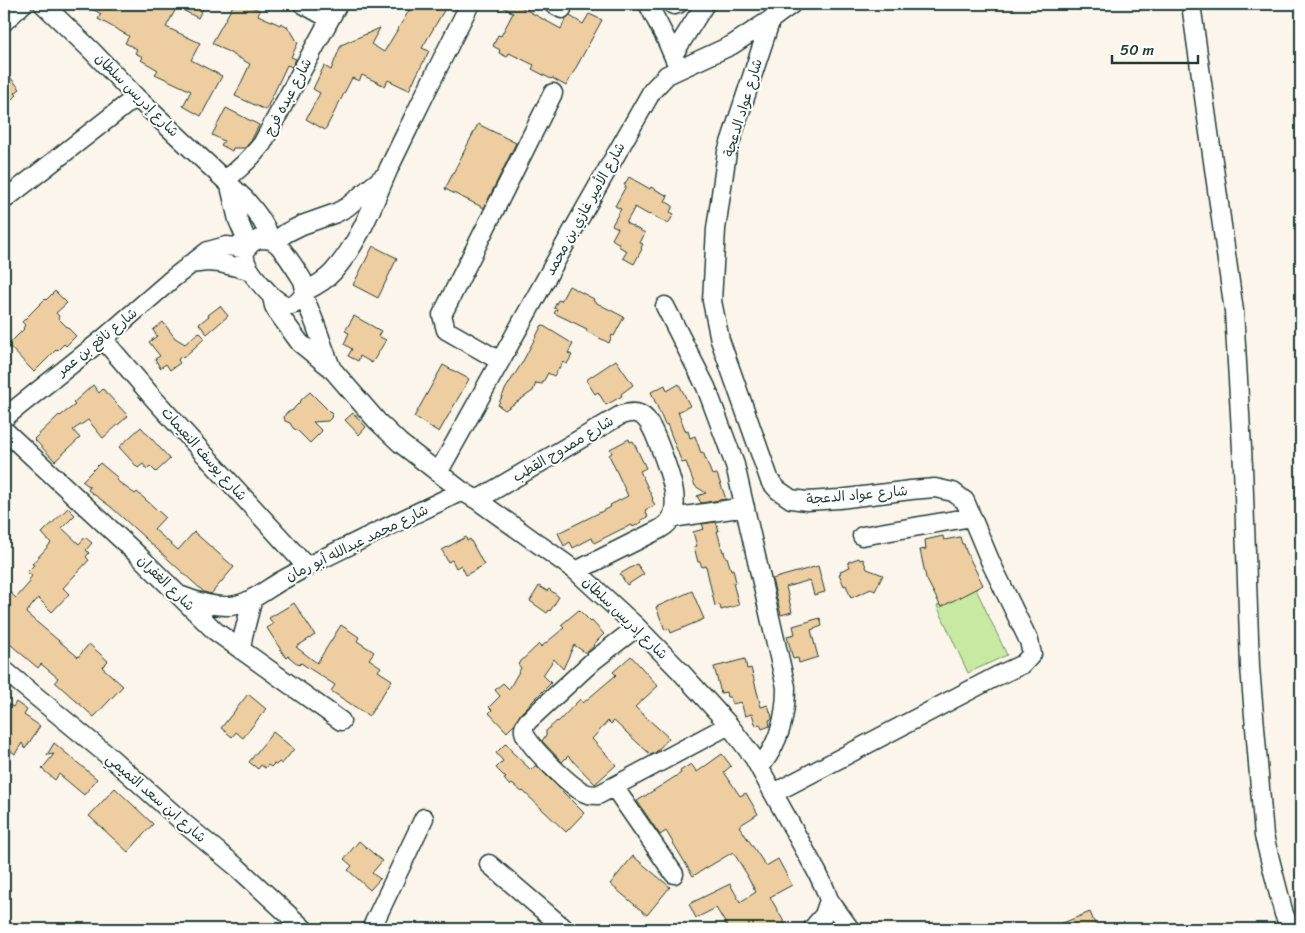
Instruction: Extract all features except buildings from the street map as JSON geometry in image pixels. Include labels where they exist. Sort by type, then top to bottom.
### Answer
[{"type":"street","points":[[4,22],[23,4]]},
{"type":"street","name":"شارع إدريس سلطان","points":[[42,4],[91,50],[136,97],[245,199],[260,217],[273,241],[298,273],[304,284],[304,293],[308,307],[331,368]]},
{"type":"street","points":[[304,4],[334,11]]},
{"type":"street","points":[[272,297],[289,305],[296,303],[304,293],[323,282],[347,254],[359,234],[470,4]]},
{"type":"street","points":[[648,4],[676,62]]},
{"type":"street","points":[[672,4],[678,4]]},
{"type":"street","points":[[676,62],[705,4]]},
{"type":"street","name":"شارع الأمير غازي بن محمد","points":[[438,473],[652,91],[667,76],[676,62],[732,45],[792,4]]},
{"type":"street","points":[[1191,4],[1234,311],[1243,466],[1250,666],[1264,836],[1284,914],[1291,929]]},
{"type":"street","name":"شارع عبده فرج","points":[[227,183],[262,144],[334,11]]},
{"type":"street","name":"شارع عواد الدعجة","points":[[772,19],[728,152],[716,229],[712,301],[720,340],[770,481],[778,490],[791,499],[807,501],[936,488],[953,492],[965,501],[991,563],[1030,641],[1032,654],[1023,664],[774,793]]},
{"type":"street","points":[[500,361],[446,330],[442,315],[552,92]]},
{"type":"street","points":[[4,200],[136,97]]},
{"type":"street","name":"شارع نافع بن عمر","points":[[4,418],[103,339],[190,264],[208,251],[226,246],[248,247],[259,239],[273,241],[302,225],[347,207],[386,175]]},
{"type":"street","points":[[227,183],[248,247],[245,260],[249,270]]},
{"type":"street","points":[[190,264],[220,263],[249,270]]},
{"type":"street","name":"شارع إدريس سلطان","points":[[249,270],[272,297],[278,313],[300,343],[331,368],[377,421],[400,443],[438,473],[576,571],[637,627],[729,725],[760,767],[826,889],[829,900],[850,929]]},
{"type":"street","points":[[665,306],[706,387],[735,465],[786,687],[786,705],[782,727],[760,767]]},
{"type":"street","name":"شارع يوسف النعيمات","points":[[103,339],[154,400],[307,567]]},
{"type":"street","name":"شارع ممدوح القطب","points":[[470,496],[621,415],[630,412],[639,414],[646,419],[653,430],[674,491],[672,518]]},
{"type":"street","name":"شارع الغفران","points":[[4,430],[138,555],[215,631],[341,721]]},
{"type":"street","name":"شارع محمد عبدالله أبو رمان","points":[[175,592],[200,602],[230,606],[253,598],[307,567],[470,496]]},
{"type":"street","points":[[576,571],[664,527],[672,518],[745,507]]},
{"type":"street","points":[[862,536],[972,517]]},
{"type":"street","points":[[241,650],[242,636],[253,598]]},
{"type":"street","points":[[637,627],[593,661],[528,721],[524,729],[525,736],[532,746],[574,787],[590,795],[598,795],[729,725]]},
{"type":"street","name":"شارع ابن سعد التميمي","points":[[6,678],[118,764],[186,825],[238,868],[304,929]]},
{"type":"street","points":[[614,787],[674,874]]},
{"type":"street","points":[[371,929],[424,818]]},
{"type":"street","points":[[489,864],[565,929]]},
{"type":"street","points":[[812,929],[824,915],[829,900]]},
{"type":"green space","points":[[975,587],[1007,655],[968,673],[937,606]]}]
